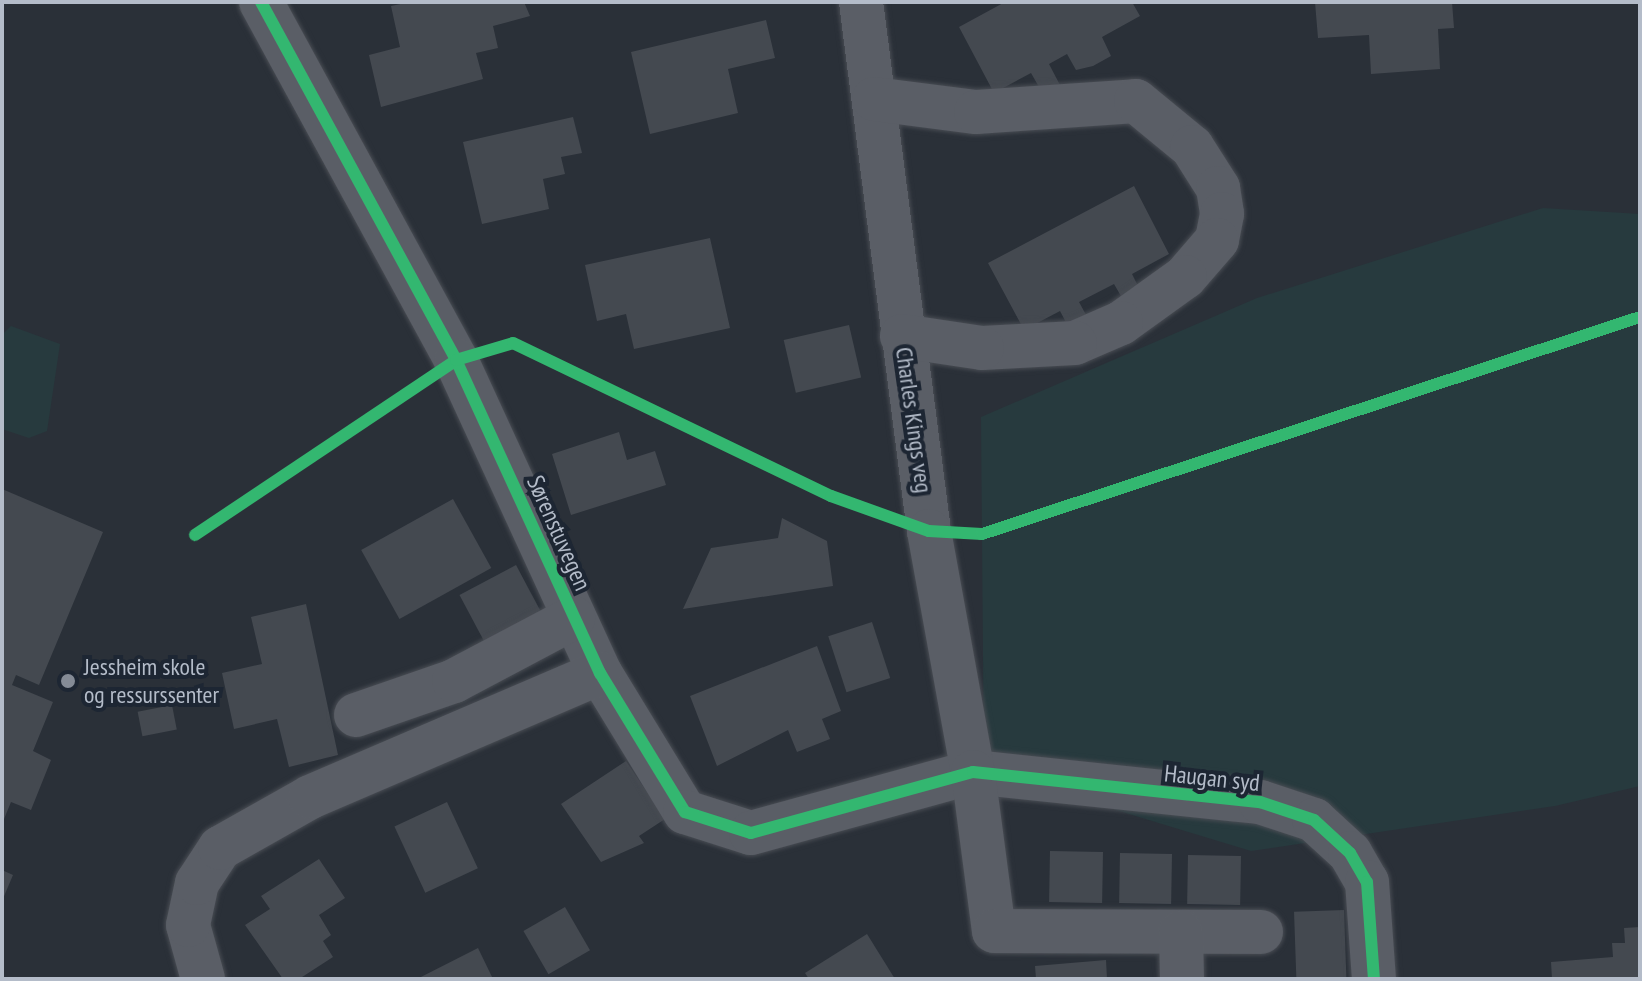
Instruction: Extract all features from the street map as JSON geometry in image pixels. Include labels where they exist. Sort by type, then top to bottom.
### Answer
[{"type":"street","name":"Sørenstuvegen","points":[[261,2],[456,360],[600,673],[685,812],[719,828],[751,833],[793,825],[973,772]]},
{"type":"street","name":"Charles Kings veg","points":[[861,2],[929,531],[973,772],[994,931],[1181,932]]},
{"type":"street","points":[[874,99],[976,112],[1136,101],[1192,147],[1218,188],[1222,214],[1217,240],[1185,277],[1121,323],[1075,343],[982,348],[902,336]]},
{"type":"street","points":[[356,715],[454,681],[573,618]]},
{"type":"street","points":[[203,979],[188,925],[197,883],[220,848],[310,797],[600,673]]},
{"type":"street","name":"Haugan syd","points":[[973,772],[1260,802],[1314,820],[1350,853],[1367,882],[1374,979]]},
{"type":"street","points":[[1182,979],[1181,932],[1261,932]]},
{"type":"green space","points":[[1543,208],[1640,214],[1640,786],[1555,806],[1251,851],[984,770],[981,417],[1257,298]]},
{"type":"green space","points":[[11,326],[60,344],[47,431],[29,438],[2,429],[2,335]]},
{"type":"building","points":[[410,2],[524,2],[530,16],[493,26],[498,48],[476,53],[483,79],[381,107],[369,55],[400,47],[391,6]]},
{"type":"building","points":[[1005,2],[1132,2],[1140,16],[1102,37],[1111,56],[1093,66],[1076,70],[1067,54],[1049,64],[1060,85],[1043,94],[1031,73],[994,93],[959,27]]},
{"type":"building","points":[[1315,2],[1452,2],[1454,28],[1438,29],[1440,69],[1371,74],[1369,35],[1318,38]]},
{"type":"building","points":[[766,20],[775,58],[728,69],[738,113],[650,134],[631,52]]},
{"type":"building","points":[[573,117],[582,153],[561,157],[565,174],[543,179],[549,209],[482,224],[463,142]]},
{"type":"building","points":[[1134,186],[1169,254],[1132,274],[1142,294],[1125,303],[1114,284],[1079,302],[1090,322],[1071,332],[1060,311],[1024,330],[988,263]]},
{"type":"building","points":[[710,238],[730,328],[634,349],[626,314],[597,321],[585,265]]},
{"type":"building","points":[[849,325],[861,378],[796,393],[784,340]]},
{"type":"building","points":[[619,432],[627,460],[655,451],[666,485],[571,515],[552,454]]},
{"type":"building","name":"Jessheim skole og ressurssenter","points":[[2,489],[103,532],[39,685],[16,675],[12,685],[53,702],[33,751],[51,760],[31,810],[11,802],[2,824]]},
{"type":"building","points":[[453,499],[491,568],[399,619],[361,550]]},
{"type":"building","points":[[782,518],[827,541],[833,586],[683,609],[711,548],[778,538]]},
{"type":"building","points":[[516,565],[543,615],[486,645],[459,595]]},
{"type":"building","points":[[306,604],[338,755],[289,767],[277,719],[234,729],[222,673],[262,664],[251,617]]},
{"type":"building","points":[[872,622],[890,678],[846,692],[828,636]]},
{"type":"building","points":[[817,646],[841,711],[822,719],[830,739],[797,752],[788,730],[717,766],[690,696]]},
{"type":"building","points":[[172,705],[177,730],[142,736],[138,712]]},
{"type":"building","points":[[626,761],[665,819],[639,836],[644,843],[601,862],[561,804]]},
{"type":"building","points":[[447,802],[478,868],[425,893],[394,827]]},
{"type":"building","points":[[1050,851],[1103,852],[1102,903],[1049,902]]},
{"type":"building","points":[[1120,853],[1172,854],[1171,904],[1119,903]]},
{"type":"building","points":[[1188,855],[1241,856],[1240,905],[1187,904]]},
{"type":"building","points":[[319,859],[345,898],[319,915],[331,935],[323,941],[333,957],[299,979],[283,979],[245,925],[270,909],[261,896]]},
{"type":"building","points":[[2,870],[13,875],[2,901]]},
{"type":"building","points":[[565,907],[590,950],[548,974],[523,931]]},
{"type":"building","points":[[1344,910],[1346,979],[1296,979],[1294,912]]},
{"type":"building","points":[[1640,927],[1640,979],[1552,979],[1551,962],[1613,957],[1612,943],[1625,943],[1624,928]]},
{"type":"building","points":[[867,934],[895,979],[809,979],[805,973]]},
{"type":"building","points":[[478,948],[493,979],[417,979]]},
{"type":"building","points":[[1106,960],[1107,979],[1036,979],[1035,966]]},
{"type":"cycle path","points":[[261,2],[456,360],[600,673],[685,812],[751,833],[973,772],[1260,802],[1314,820],[1350,853],[1367,882],[1374,979]]},
{"type":"cycle path","points":[[195,535],[456,360],[513,343],[831,496],[929,531],[982,534],[1640,317]]},
{"type":"place","name":"Jessheim skole og ressurssenter","points":[[68,681]]}]
